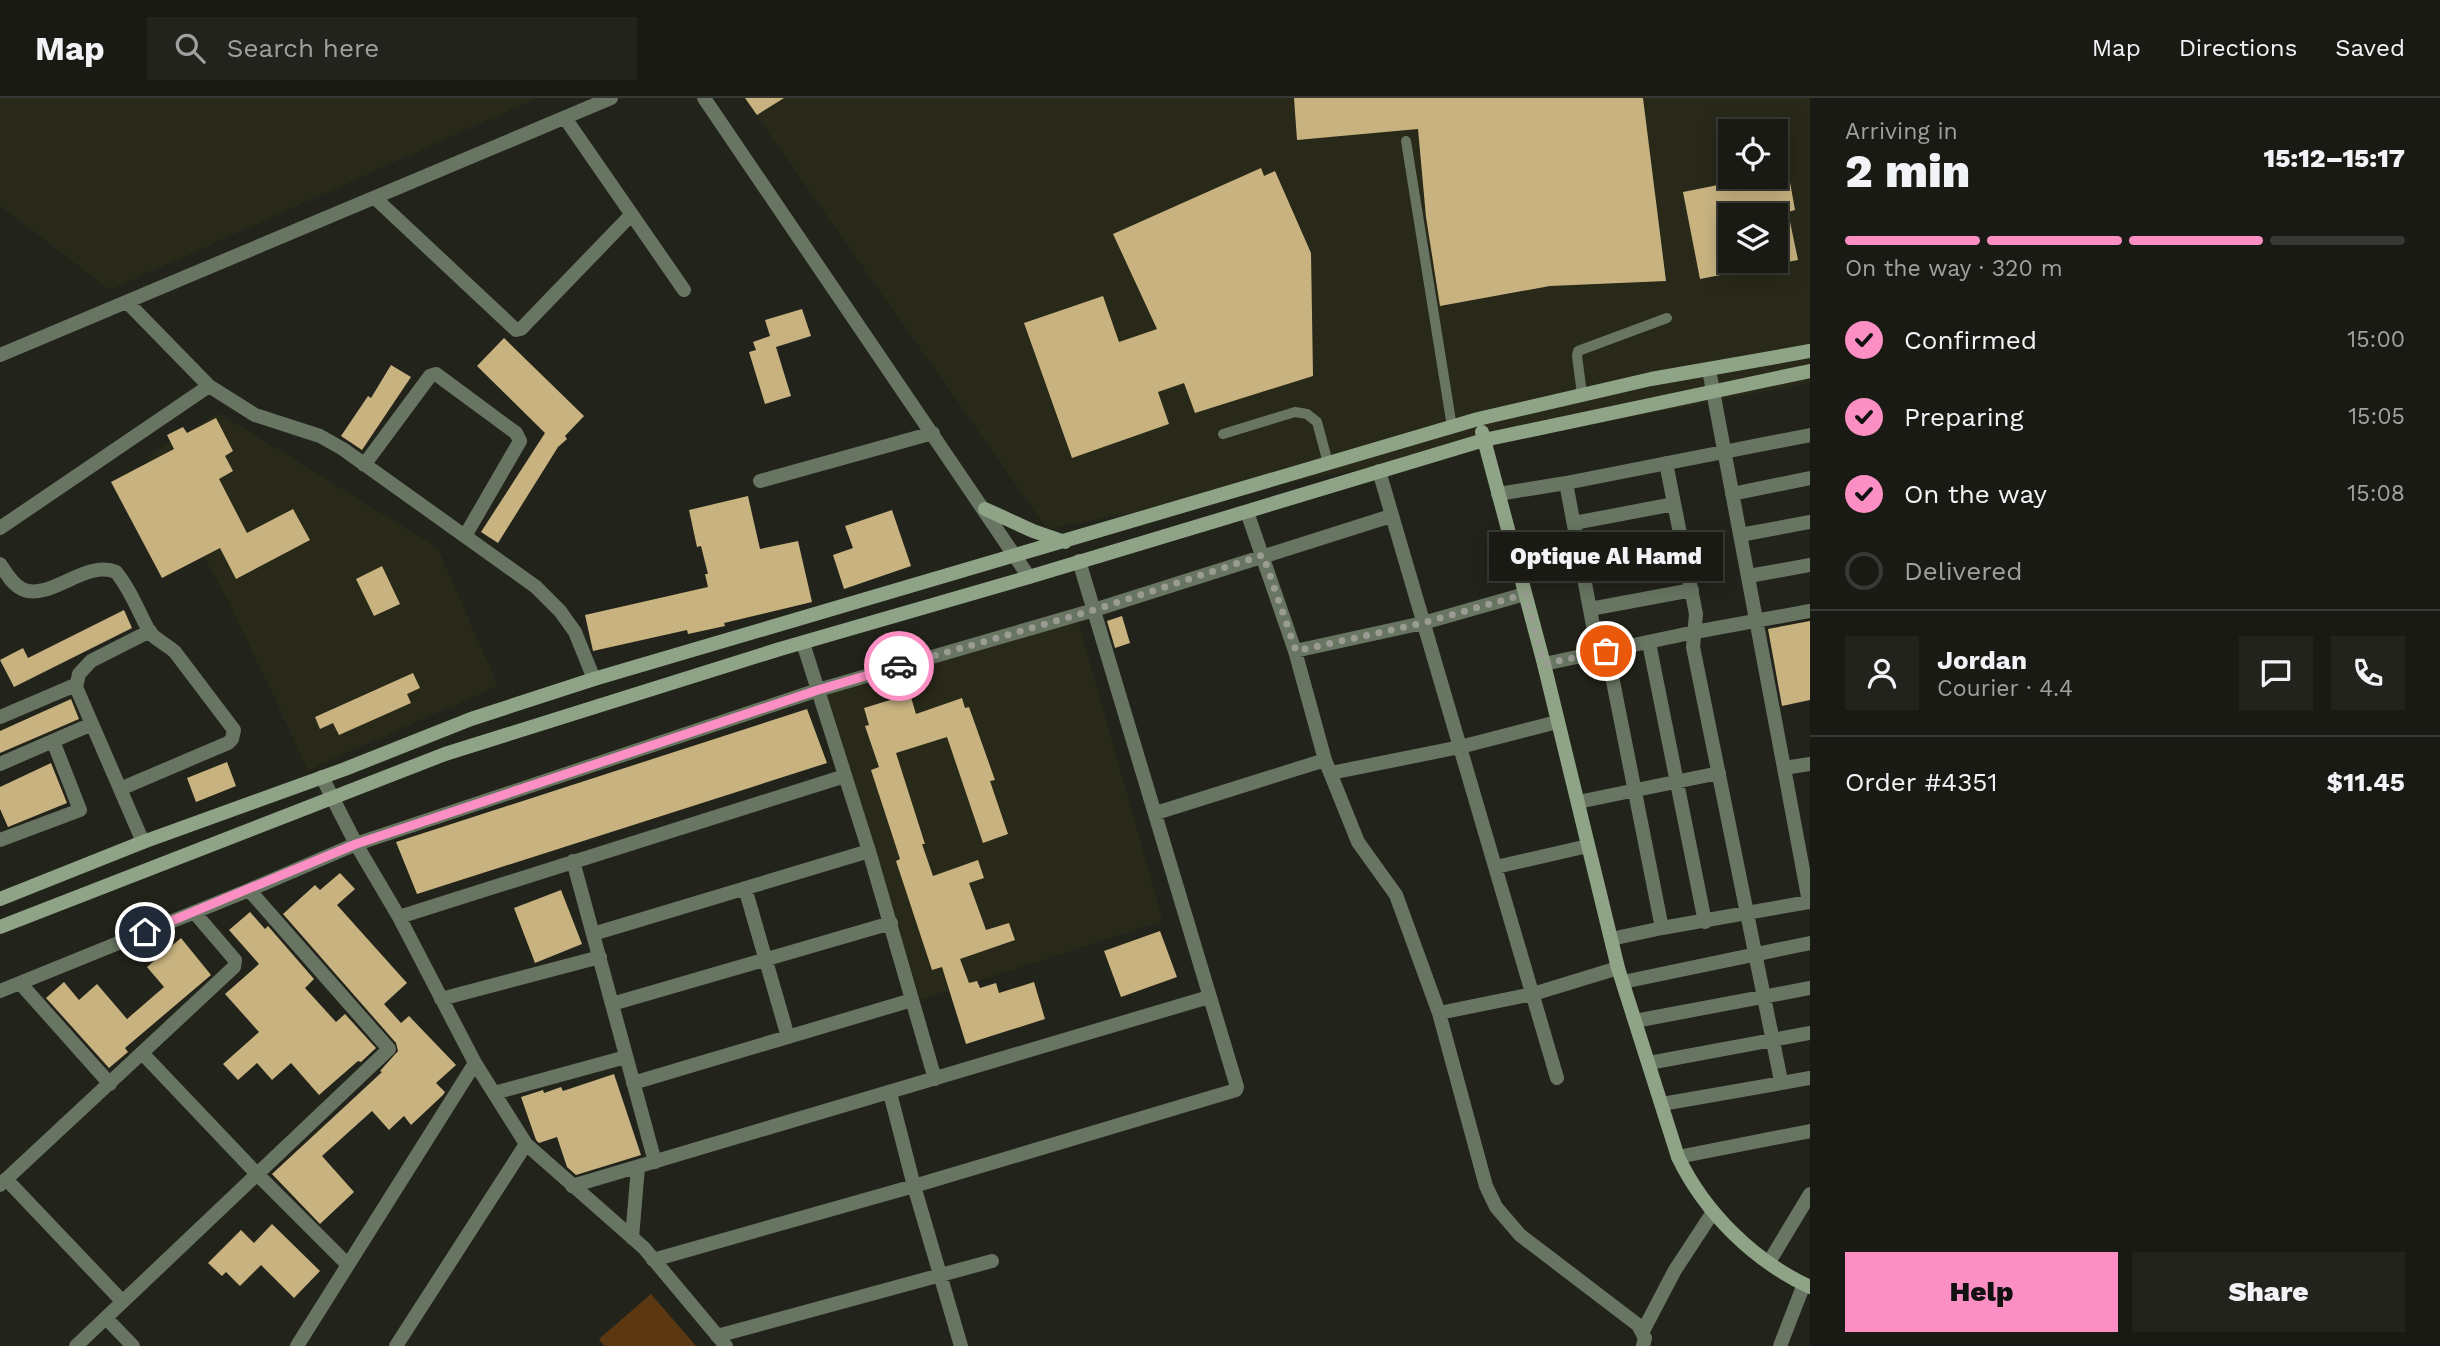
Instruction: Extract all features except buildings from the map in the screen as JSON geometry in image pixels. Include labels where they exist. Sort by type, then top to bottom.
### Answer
[{"type":"street","points":[[0,355],[611,98]]},
{"type":"street","points":[[704,98],[1029,577]]},
{"type":"street","points":[[565,118],[684,290]]},
{"type":"street","points":[[375,198],[513,330],[521,329],[631,215]]},
{"type":"street","points":[[128,303],[209,386],[255,415],[320,436],[536,587],[560,611],[575,632],[594,680]]},
{"type":"street","points":[[0,899],[143,842],[471,719],[594,680],[1478,419],[1651,379],[1810,351]]},
{"type":"street","points":[[1611,939],[1810,902],[1709,370]]},
{"type":"street","points":[[0,927],[445,754],[803,643],[1484,440],[1810,371]]},
{"type":"street","points":[[365,465],[430,376],[436,374],[516,433],[520,441],[465,536]]},
{"type":"street","points":[[0,528],[209,386]]},
{"type":"street","points":[[1478,419],[1544,664],[1611,939],[1678,1157],[1691,1185],[1713,1212],[1742,1241],[1807,1286],[1780,1346]]},
{"type":"street","points":[[760,481],[933,433]]},
{"type":"street","points":[[1498,494],[1810,435]]},
{"type":"street","points":[[1666,463],[1696,614],[1693,648],[1781,1081]]},
{"type":"street","points":[[1379,471],[1557,1079]]},
{"type":"street","points":[[1732,494],[1810,478]]},
{"type":"street","points":[[1566,483],[1590,610],[1635,790],[1662,928]]},
{"type":"street","points":[[1574,523],[1674,504]]},
{"type":"street","points":[[985,509],[1065,542]]},
{"type":"street","points":[[1247,512],[1296,651],[1328,766],[1358,842],[1396,895],[1439,1013],[1486,1186],[1496,1207],[1520,1235],[1638,1325],[1643,1338]]},
{"type":"street","points":[[0,991],[356,844],[818,690],[1094,610],[1391,516]]},
{"type":"street","points":[[1741,535],[1810,522]]},
{"type":"street","points":[[1582,566],[1683,547]]},
{"type":"street","points":[[653,1260],[1233,1092],[1237,1087],[1079,561]]},
{"type":"street","points":[[0,564],[21,589],[33,592],[102,569],[116,572],[155,638],[175,652],[231,725],[234,735],[228,743],[120,789]]},
{"type":"street","points":[[1749,576],[1810,565]]},
{"type":"street","points":[[1590,610],[1692,590]]},
{"type":"street","points":[[1296,651],[1423,623],[1525,594]]},
{"type":"street","points":[[1544,664],[1810,611]]},
{"type":"street","points":[[143,842],[76,687],[79,674],[91,661],[150,631]]},
{"type":"street","points":[[803,643],[891,923],[935,1079]]},
{"type":"street","points":[[1649,643],[1705,922]]},
{"type":"street","points":[[0,717],[76,687]]},
{"type":"street","points":[[1156,813],[1328,766],[1460,747],[1558,722]]},
{"type":"street","points":[[0,764],[92,724]]},
{"type":"street","points":[[1,837],[80,810],[53,741]]},
{"type":"street","points":[[1784,768],[1810,764]]},
{"type":"street","points":[[1578,802],[1718,773]]},
{"type":"street","points":[[399,917],[845,776]]},
{"type":"street","points":[[322,777],[331,799],[399,917],[475,1063],[526,1144],[632,1238],[721,1341],[992,1261]]},
{"type":"street","points":[[1496,867],[1588,846]]},
{"type":"street","points":[[593,934],[869,851]]},
{"type":"street","points":[[573,860],[655,1162]]},
{"type":"street","points":[[745,888],[788,1037]]},
{"type":"street","points":[[76,1346],[389,1048],[248,890]]},
{"type":"street","points":[[122,1301],[3,1182],[143,1054],[236,963],[194,912]]},
{"type":"street","points":[[612,1004],[891,923]]},
{"type":"street","points":[[1439,1013],[1621,975],[1810,943]]},
{"type":"street","points":[[441,999],[600,957]]},
{"type":"street","points":[[20,983],[110,1084]]},
{"type":"street","points":[[1635,1021],[1810,988]]},
{"type":"street","points":[[572,1186],[1209,997]]},
{"type":"street","points":[[633,1083],[912,1000]]},
{"type":"street","points":[[1649,1063],[1810,1033]]},
{"type":"street","points":[[143,1054],[348,1265]]},
{"type":"street","points":[[494,1093],[626,1057]]},
{"type":"street","points":[[297,1346],[475,1063]]},
{"type":"street","points":[[1662,1104],[1810,1078]]},
{"type":"street","points":[[890,1093],[961,1346]]},
{"type":"street","points":[[1678,1157],[1810,1131]]},
{"type":"street","points":[[396,1346],[526,1144]]},
{"type":"street","points":[[632,1238],[638,1167]]},
{"type":"street","points":[[1769,1262],[1810,1194]]},
{"type":"street","points":[[1643,1338],[1675,1270],[1713,1212]]},
{"type":"street","points":[[106,1318],[133,1346]]},
{"type":"lane","points":[[1406,141],[1452,427]]},
{"type":"lane","points":[[1583,394],[1578,351],[1667,318]]},
{"type":"lane","points":[[1223,434],[1289,413],[1301,412],[1317,422],[1328,463]]},
{"type":"shaded area","points":[[0,98],[537,98],[110,290],[0,206]]},
{"type":"shaded area","points":[[744,98],[1810,98],[1810,383],[1047,529]]},
{"type":"shaded area","points":[[219,413],[438,548],[498,686],[308,770],[228,600],[147,456]]},
{"type":"shaded area","points":[[1077,617],[1163,921],[920,1000],[826,693]]},
{"type":"shaded area","points":[[651,1294],[696,1346],[604,1346],[599,1339]]},
{"type":"way so far","points":[[899,666],[1094,610],[1263,555],[1296,651],[1423,623],[1525,594],[1544,664],[1606,651]]},
{"type":"place","name":"Optique Al Hamd","points":[[1606,651]]},
{"type":"route","points":[[145,932],[356,844],[818,690],[899,666]]}]
